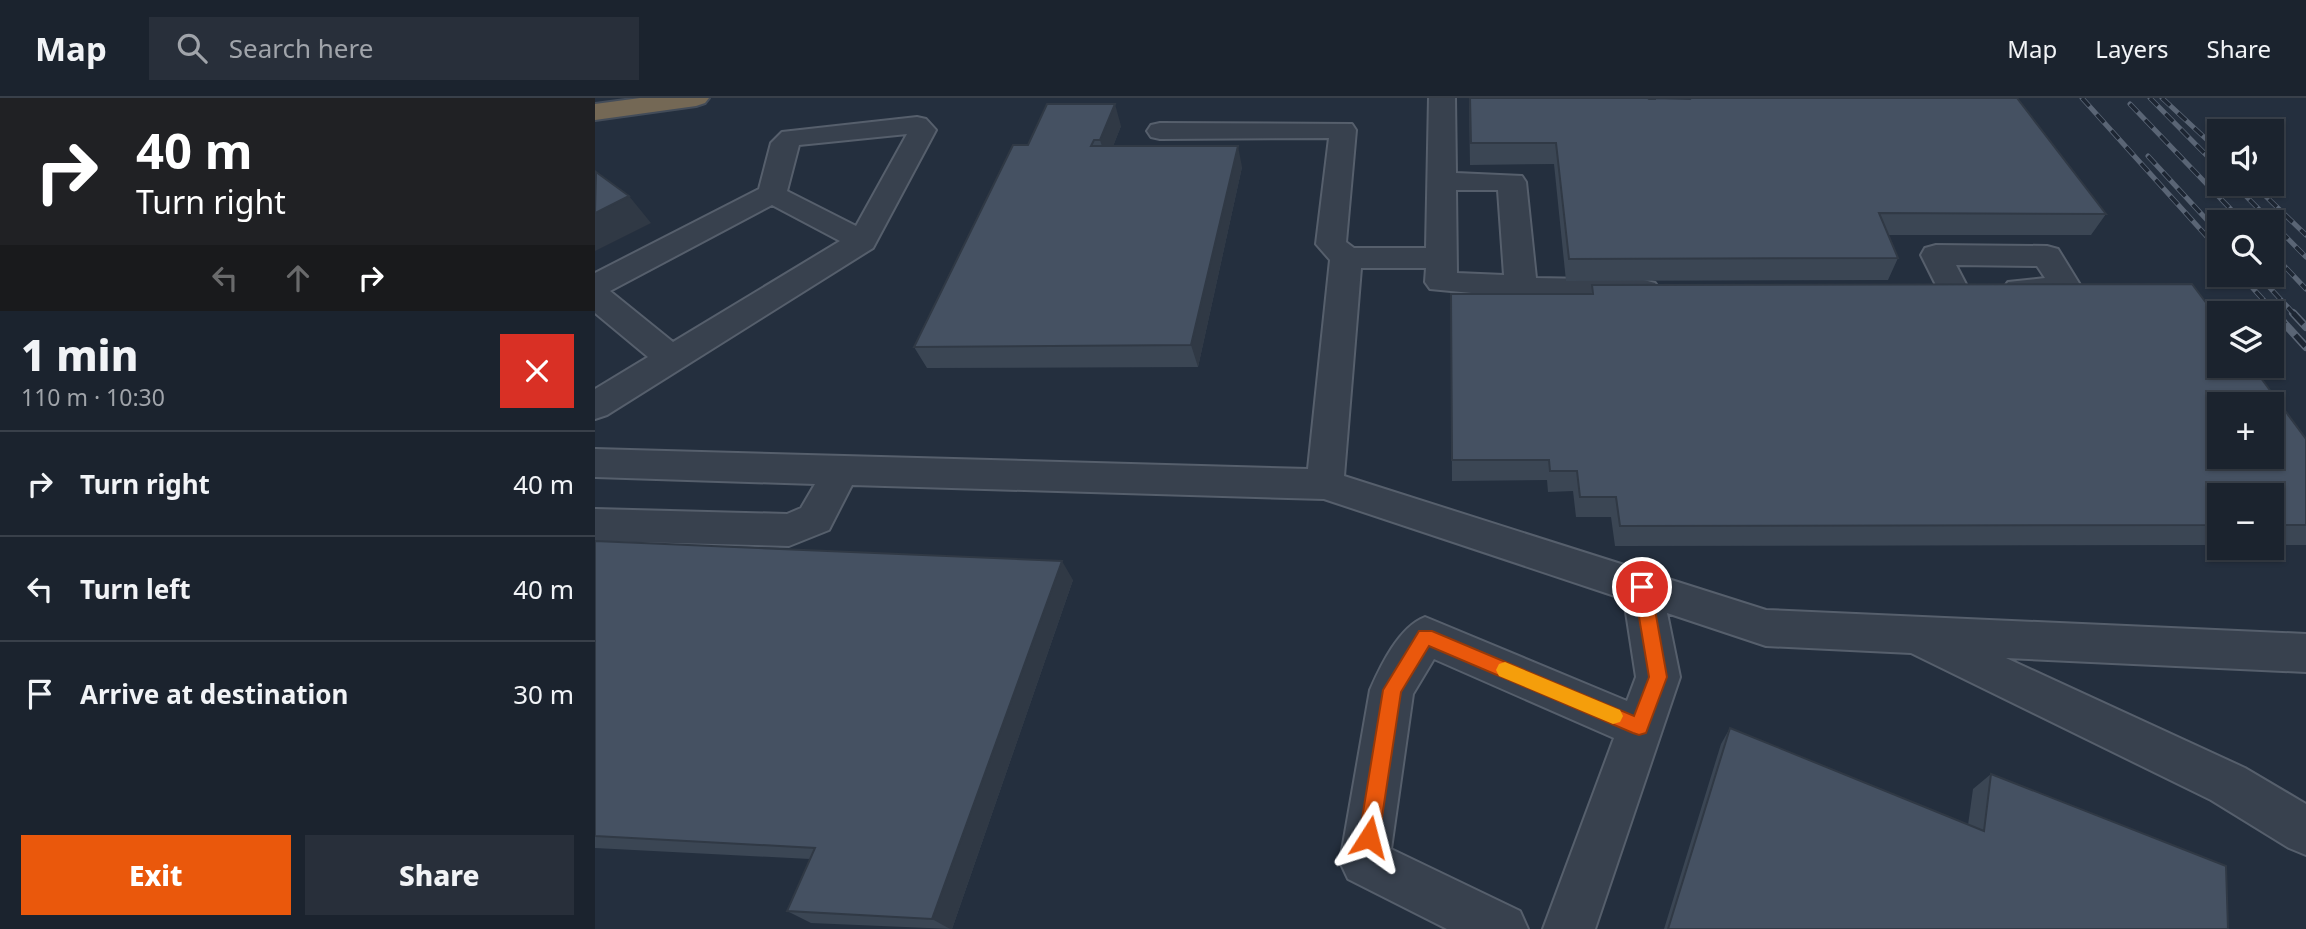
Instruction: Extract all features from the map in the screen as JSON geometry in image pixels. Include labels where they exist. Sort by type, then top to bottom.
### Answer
[{"type":"highway","points":[[595,111],[697,98]]},
{"type":"street","points":[[1442,98],[1441,282],[1521,286],[1545,290],[1667,290]]},
{"type":"street","points":[[595,286],[772,194],[785,143],[792,138],[917,125],[923,130],[862,241],[595,406]]},
{"type":"street","points":[[1160,131],[1343,130],[1331,244],[1346,258],[1441,258]]},
{"type":"street","points":[[1443,181],[1511,182],[1521,286]]},
{"type":"street","points":[[772,194],[862,241]]},
{"type":"street","points":[[1325,484],[1346,258]]},
{"type":"street","points":[[595,296],[671,358]]},
{"type":"street","points":[[595,463],[1325,484],[1766,628],[2306,653]]},
{"type":"street","points":[[595,525],[789,530],[815,519],[841,471]]},
{"type":"street","points":[[1569,929],[1658,677],[1642,587]]},
{"type":"street","points":[[1911,635],[2228,784],[2306,831]]},
{"type":"street","points":[[1502,929],[1365,862],[1392,690],[1425,636],[1639,727]]},
{"type":"building","points":[[1470,98],[2017,98],[2106,214],[1879,213],[1898,258],[1569,259],[1556,143],[1471,143]]},
{"type":"building","points":[[1047,104],[1115,104],[1100,140],[1094,140],[1091,146],[1238,146],[1191,345],[914,347],[1013,145],[1028,145]]},
{"type":"building","points":[[596,172],[629,196],[595,213]]},
{"type":"building","points":[[2192,284],[2207,304],[2207,378],[2261,378],[2271,392],[2207,392],[2207,469],[2284,469],[2284,409],[2306,439],[2306,525],[2284,525],[2284,483],[2207,483],[2207,525],[1620,526],[1616,497],[1580,497],[1577,471],[1550,471],[1549,460],[1452,460],[1451,294],[1593,294],[1592,285]]},
{"type":"building","points":[[595,541],[1062,561],[932,919],[787,911],[815,848],[595,836]]},
{"type":"building","points":[[1730,728],[1984,831],[1991,774],[2226,866],[2228,929],[1668,929]]},
{"type":"railway","points":[[2082,98],[2207,237]]},
{"type":"railway","points":[[2150,98],[2207,156]]},
{"type":"railway","points":[[2162,98],[2207,140]]},
{"type":"railway","points":[[2130,104],[2232,210]]},
{"type":"railway","points":[[2148,156],[2207,220]]},
{"type":"railway","points":[[2246,196],[2306,257]]},
{"type":"railway","points":[[2265,196],[2306,235]]},
{"type":"railway","points":[[2284,266],[2306,289]]},
{"type":"railway","points":[[2252,287],[2264,301]]},
{"type":"railway","points":[[2269,287],[2295,315]]},
{"type":"railway","points":[[2293,313],[2306,327]]},
{"type":"railway","points":[[2284,323],[2306,347]]},
{"type":"slow traffic","points":[[1505,670],[1613,716]]},
{"type":"route","points":[[1369,837],[1392,690],[1425,636],[1639,727],[1658,677],[1642,587]]}]
